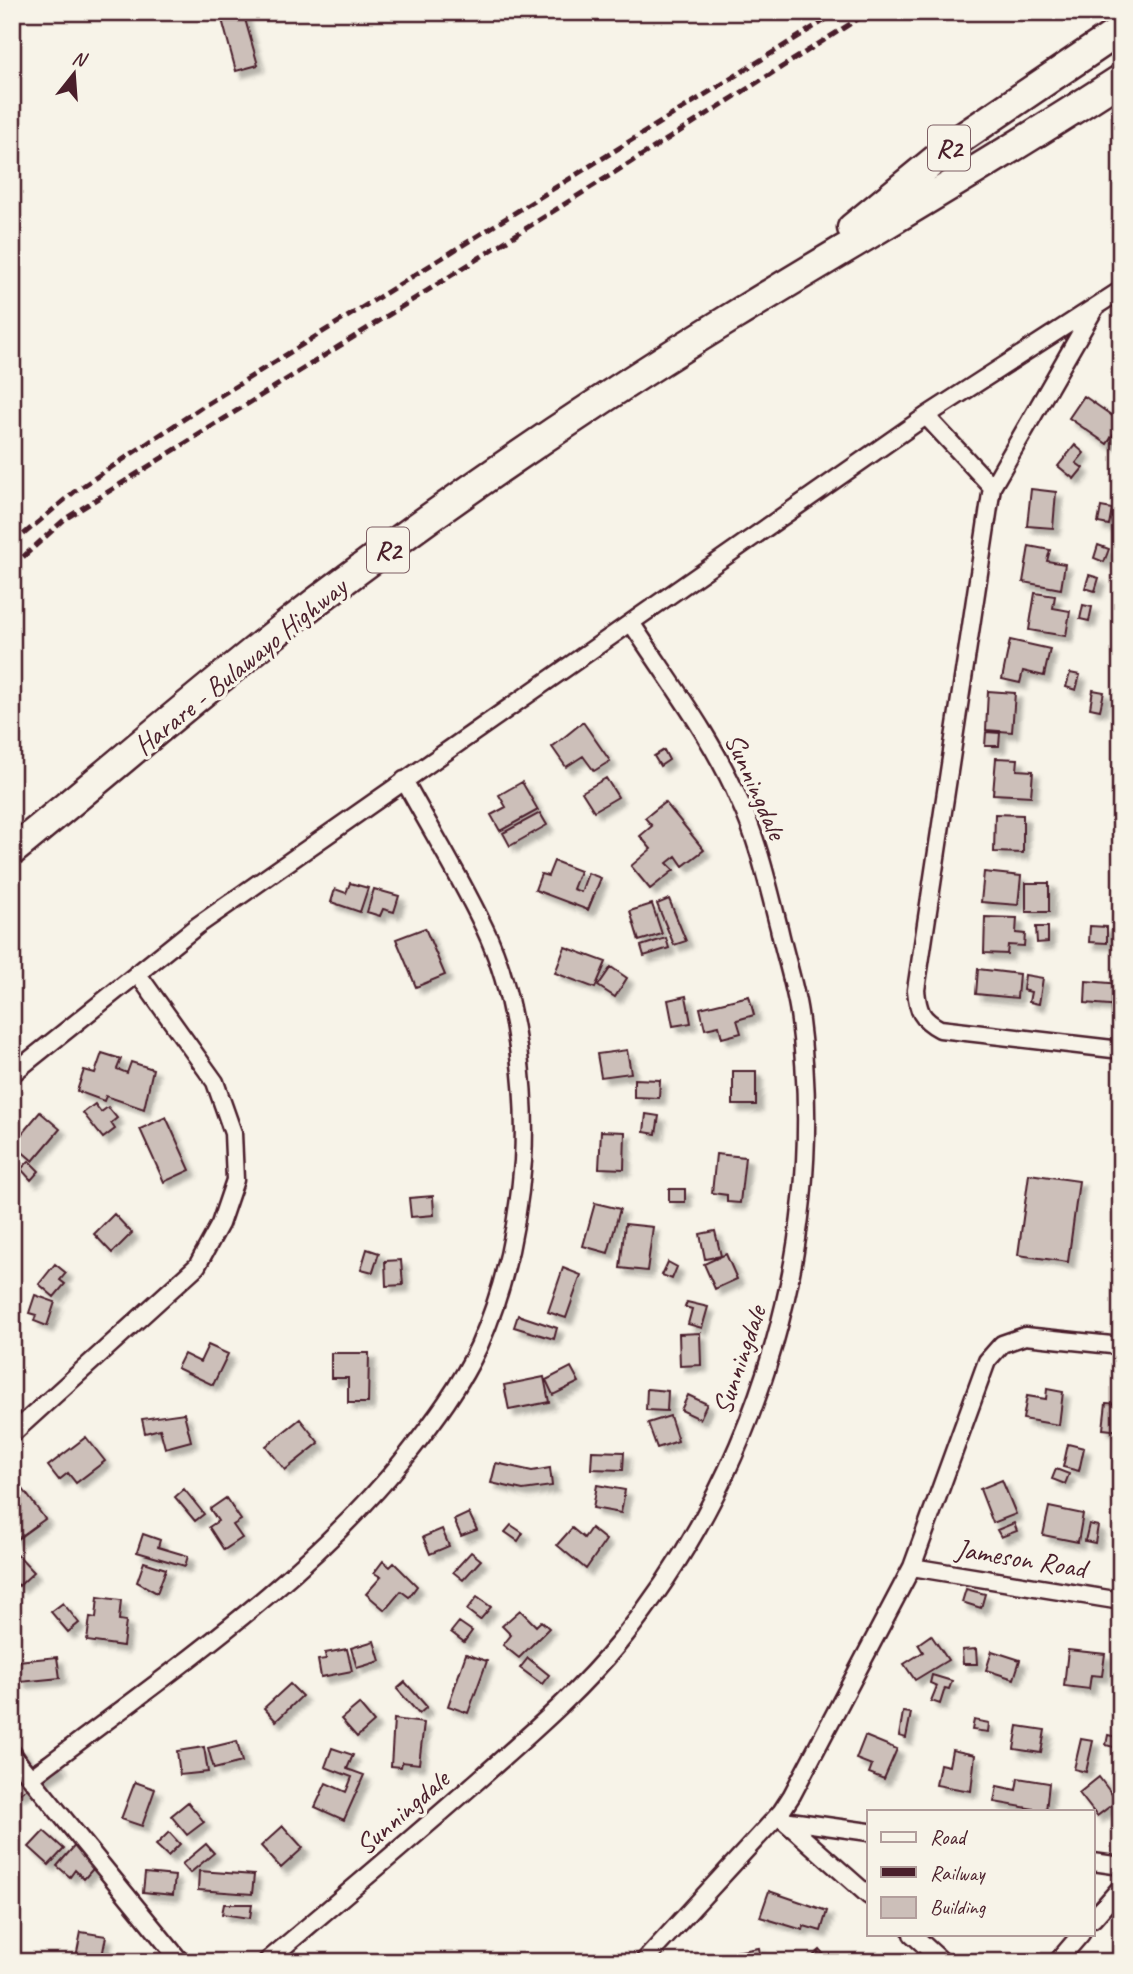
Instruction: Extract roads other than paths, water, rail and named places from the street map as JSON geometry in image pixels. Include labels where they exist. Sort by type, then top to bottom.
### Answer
[{"type":"highway","name":"Harare - Bulawayo Highway","points":[[788,281],[963,137],[1121,30]]},
{"type":"highway","name":"Harare - Bulawayo Highway","points":[[12,851],[317,601],[600,401],[788,281],[967,177],[1121,79]]},
{"type":"street","points":[[12,1074],[197,926],[926,416],[1121,290]]},
{"type":"street","points":[[1097,305],[992,486],[916,990],[918,1009],[925,1021],[940,1029],[1121,1050]]},
{"type":"street","points":[[926,416],[992,486]]},
{"type":"street","name":"Sunningdale","points":[[266,1962],[549,1718],[618,1644],[678,1562],[735,1452],[778,1338],[796,1259],[807,1168],[806,1085],[799,1010],[766,876],[740,800],[706,738],[632,624]]},
{"type":"street","points":[[31,1778],[295,1575],[368,1504],[438,1416],[479,1347],[508,1264],[521,1187],[526,1115],[515,1026],[490,939],[404,780]]},
{"type":"street","points":[[12,1434],[197,1266],[220,1224],[235,1180],[233,1133],[215,1082],[137,974]]},
{"type":"street","points":[[643,1962],[782,1816],[912,1567],[987,1361],[1002,1344],[1025,1336],[1121,1346]]},
{"type":"street","name":"Jameson Road","points":[[912,1567],[1121,1601]]},
{"type":"street","points":[[12,1755],[181,1962]]},
{"type":"street","points":[[782,1816],[867,1832]]},
{"type":"street","points":[[782,1816],[867,1894]]},
{"type":"street","points":[[1094,1862],[1121,1866]]},
{"type":"street","points":[[1094,1918],[1121,1887]]},
{"type":"street","points":[[914,1936],[943,1962]]},
{"type":"street","points":[[1057,1962],[1079,1936]]},
{"type":"railway","points":[[12,544],[74,492],[202,407],[838,12]]},
{"type":"railway","points":[[12,567],[65,519],[869,12]]}]
